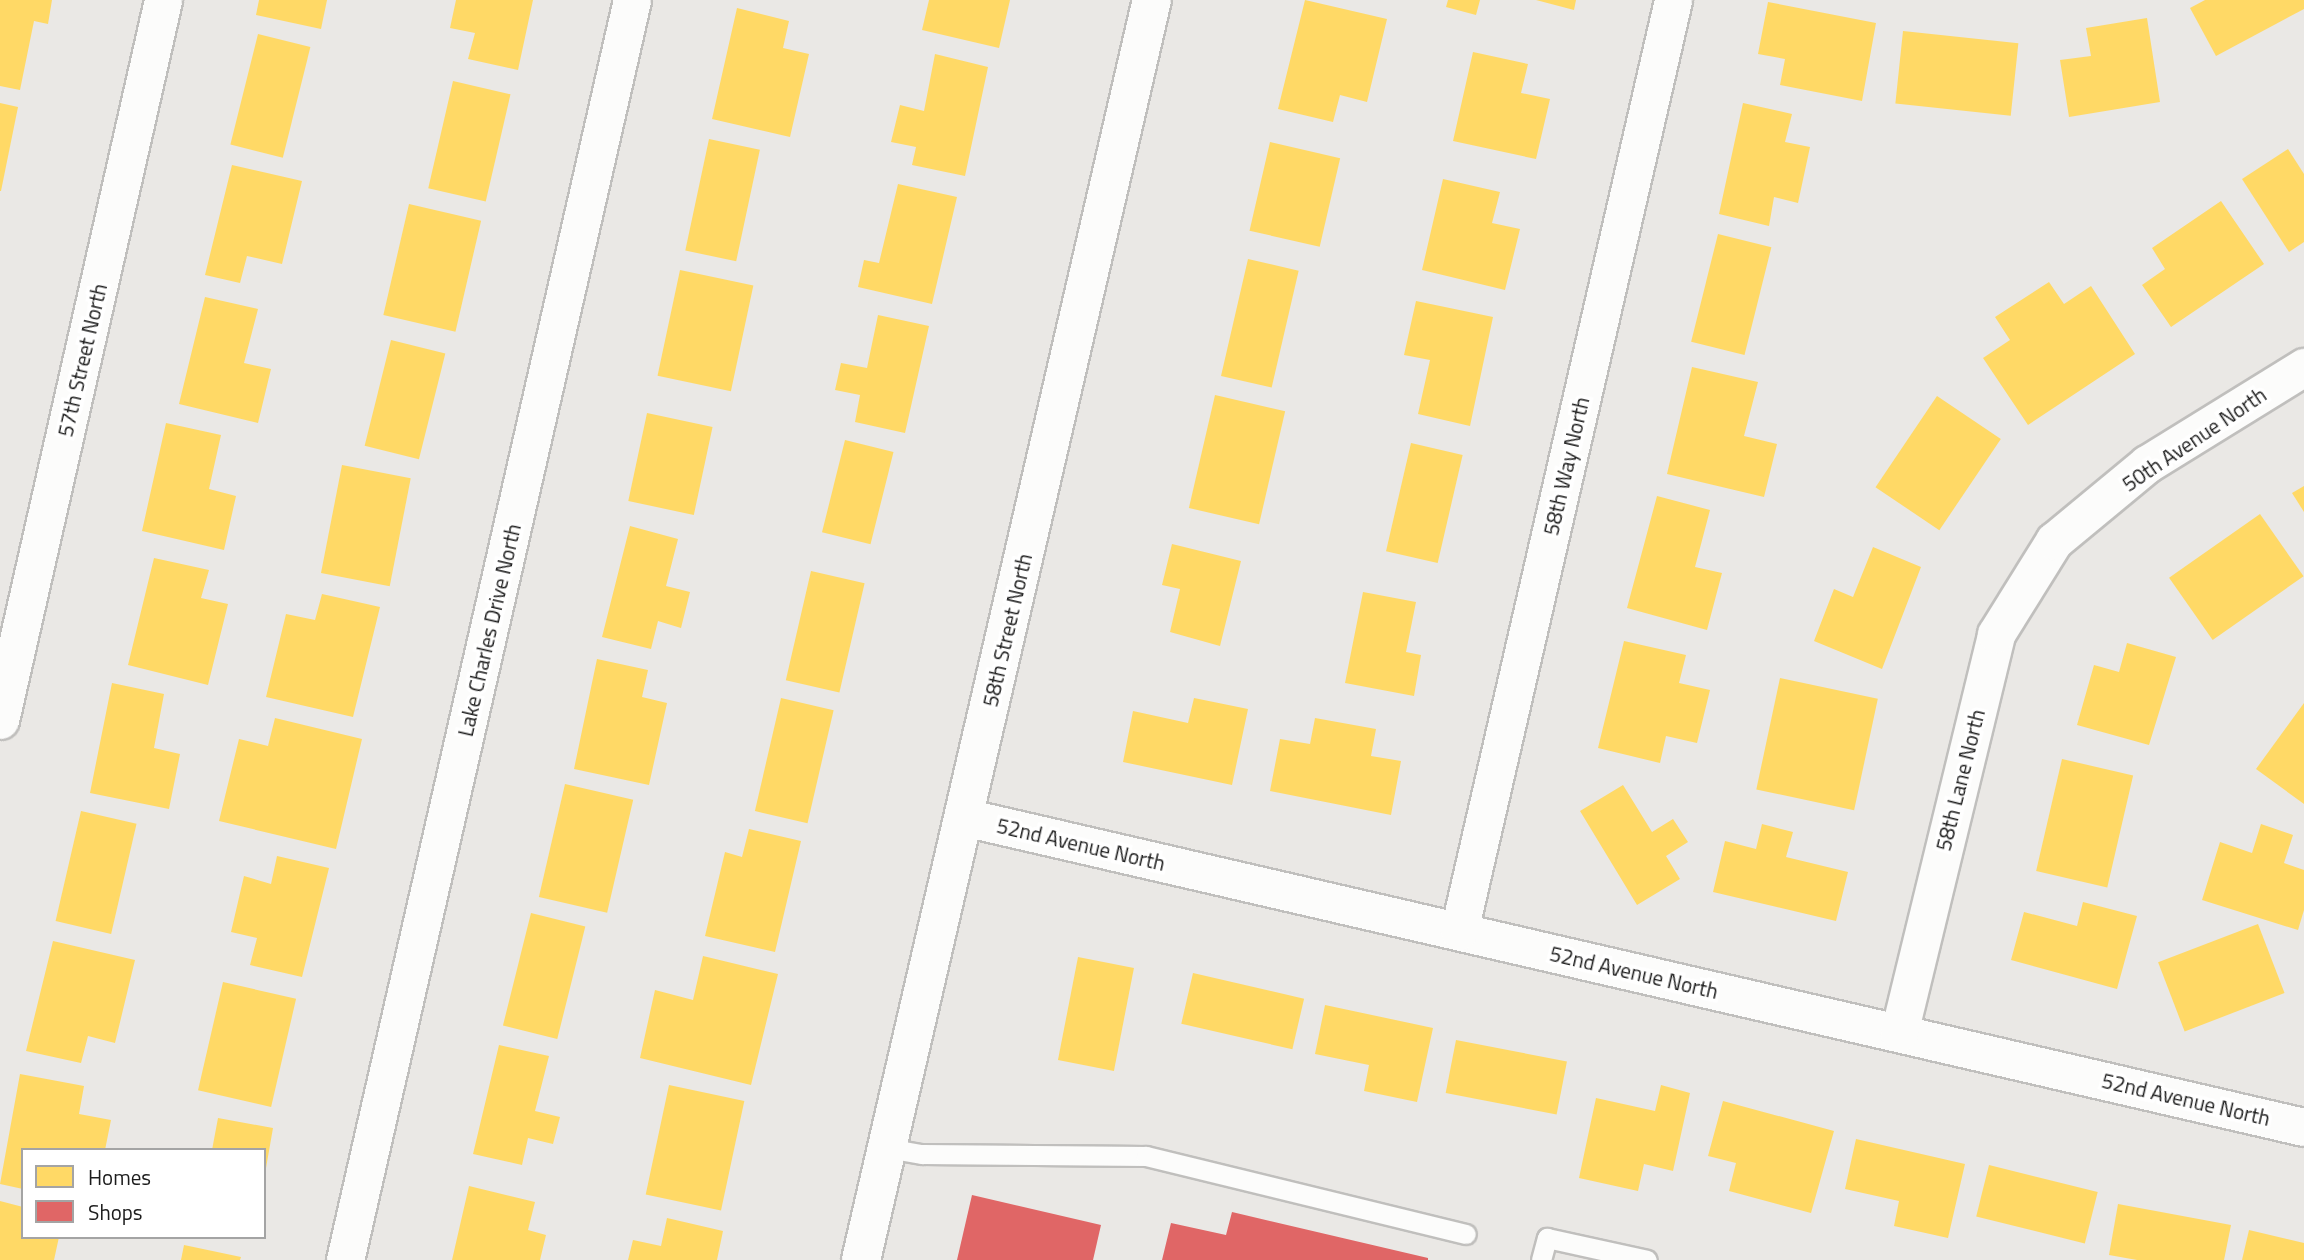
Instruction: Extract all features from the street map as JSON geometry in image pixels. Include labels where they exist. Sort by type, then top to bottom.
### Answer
[{"type":"street","name":"57th Street North","points":[[0,720],[163,0]]},
{"type":"street","name":"Lake Charles Drive North","points":[[345,1260],[632,0]]},
{"type":"street","name":"58th Street North","points":[[861,1260],[1152,0]]},
{"type":"street","name":"58th Way North","points":[[1459,932],[1674,0]]},
{"type":"street","name":"50th Avenue North","points":[[2054,541],[2147,464],[2304,367]]},
{"type":"street","name":"58th Lane North","points":[[1899,1033],[1996,634],[2054,541]]},
{"type":"street","name":"52nd Avenue North","points":[[964,817],[2304,1126]]},
{"type":"lane","points":[[887,1148],[922,1154],[1146,1156],[1466,1234]]},
{"type":"lane","points":[[1541,1260],[1547,1238],[1647,1260]]},
{"type":"building: Homes","points":[[0,0],[52,0],[48,24],[34,21],[20,90],[0,86]]},
{"type":"building: Homes","points":[[259,0],[327,0],[321,29],[256,15]]},
{"type":"building: Homes","points":[[456,0],[533,0],[518,70],[468,59],[475,33],[450,28]]},
{"type":"building: Homes","points":[[929,0],[1010,0],[999,48],[922,30]]},
{"type":"building: Homes","points":[[1305,0],[1387,19],[1367,102],[1340,95],[1333,122],[1278,109]]},
{"type":"building: Homes","points":[[1448,0],[1480,0],[1476,15],[1446,7]]},
{"type":"building: Homes","points":[[1536,0],[1576,0],[1574,10]]},
{"type":"building: Homes","points":[[2205,0],[2304,0],[2304,9],[2216,56],[2190,8]]},
{"type":"building: Homes","points":[[1768,2],[1876,23],[1862,101],[1780,85],[1785,59],[1758,54]]},
{"type":"building: Homes","points":[[737,8],[789,21],[783,48],[809,54],[790,137],[712,119]]},
{"type":"building: Homes","points":[[2147,18],[2160,102],[2069,117],[2060,60],[2091,56],[2086,28]]},
{"type":"building: Homes","points":[[1903,31],[2018,43],[2011,116],[1895,104]]},
{"type":"building: Homes","points":[[258,34],[310,47],[283,158],[230,145]]},
{"type":"building: Homes","points":[[1473,52],[1528,64],[1521,93],[1550,99],[1536,159],[1453,141]]},
{"type":"building: Homes","points":[[935,54],[988,67],[965,176],[912,165],[916,147],[891,142],[900,105],[924,111]]},
{"type":"building: Homes","points":[[453,81],[510,94],[486,201],[428,188]]},
{"type":"building: Homes","points":[[0,103],[18,107],[1,191],[0,191]]},
{"type":"building: Homes","points":[[1743,103],[1792,114],[1785,142],[1810,147],[1798,203],[1774,197],[1769,226],[1719,214]]},
{"type":"building: Homes","points":[[709,139],[760,150],[736,261],[685,251]]},
{"type":"building: Homes","points":[[1270,142],[1340,158],[1320,247],[1250,231]]},
{"type":"building: Homes","points":[[2288,149],[2304,174],[2304,242],[2289,252],[2242,179]]},
{"type":"building: Homes","points":[[232,165],[302,181],[282,264],[247,256],[240,283],[205,275]]},
{"type":"building: Homes","points":[[1443,179],[1500,192],[1492,223],[1520,229],[1505,290],[1422,270]]},
{"type":"building: Homes","points":[[898,184],[957,197],[932,304],[858,287],[864,260],[879,263]]},
{"type":"building: Homes","points":[[2221,201],[2264,264],[2171,327],[2142,285],[2165,269],[2152,248]]},
{"type":"building: Homes","points":[[409,204],[481,221],[455,332],[383,315]]},
{"type":"building: Homes","points":[[1718,234],[1771,247],[1745,355],[1691,342]]},
{"type":"building: Homes","points":[[1248,259],[1299,271],[1272,388],[1221,376]]},
{"type":"building: Homes","points":[[680,270],[753,286],[731,391],[658,376]]},
{"type":"building: Homes","points":[[2049,282],[2064,304],[2091,286],[2135,354],[2028,425],[1983,358],[2010,340],[1995,317]]},
{"type":"building: Homes","points":[[205,297],[258,309],[244,363],[271,369],[258,423],[179,404]]},
{"type":"building: Homes","points":[[1416,301],[1493,317],[1470,426],[1418,414],[1430,360],[1404,355]]},
{"type":"building: Homes","points":[[878,315],[929,326],[905,433],[855,422],[860,395],[835,390],[841,363],[867,368]]},
{"type":"building: Homes","points":[[391,340],[445,354],[419,459],[365,446]]},
{"type":"building: Homes","points":[[1692,367],[1758,382],[1744,436],[1777,444],[1764,497],[1667,474]]},
{"type":"building: Homes","points":[[1215,395],[1285,411],[1259,524],[1189,508]]},
{"type":"building: Homes","points":[[1937,396],[2001,439],[1939,530],[1875,487]]},
{"type":"building: Homes","points":[[647,413],[713,427],[694,515],[628,501]]},
{"type":"building: Homes","points":[[166,423],[221,435],[209,489],[236,496],[224,550],[142,531]]},
{"type":"building: Homes","points":[[845,440],[894,452],[871,544],[822,532]]},
{"type":"building: Homes","points":[[1411,443],[1463,455],[1438,563],[1386,551]]},
{"type":"building: Homes","points":[[342,465],[411,478],[390,586],[321,573]]},
{"type":"building: Homes","points":[[2304,486],[2304,512],[2292,493]]},
{"type":"building: Homes","points":[[1657,496],[1710,510],[1695,567],[1722,573],[1707,630],[1627,608]]},
{"type":"building: Homes","points":[[2260,514],[2304,576],[2213,640],[2169,578]]},
{"type":"building: Homes","points":[[630,526],[678,539],[666,586],[690,592],[681,628],[658,621],[651,649],[602,637]]},
{"type":"building: Homes","points":[[1172,544],[1241,561],[1220,646],[1170,632],[1180,589],[1162,585]]},
{"type":"building: Homes","points":[[1873,547],[1921,567],[1882,669],[1814,641],[1834,589],[1853,597]]},
{"type":"building: Homes","points":[[154,558],[209,570],[201,598],[228,604],[208,685],[128,665]]},
{"type":"building: Homes","points":[[811,571],[865,583],[839,693],[786,680]]},
{"type":"building: Homes","points":[[1363,592],[1416,602],[1406,652],[1421,655],[1414,696],[1345,683]]},
{"type":"building: Homes","points":[[322,594],[380,607],[353,717],[266,697],[286,614],[315,620]]},
{"type":"building: Homes","points":[[1624,641],[1686,655],[1679,683],[1710,690],[1697,743],[1666,736],[1660,763],[1598,748]]},
{"type":"building: Homes","points":[[2127,643],[2176,657],[2149,745],[2077,725],[2094,665],[2119,672]]},
{"type":"building: Homes","points":[[597,659],[648,670],[642,697],[667,703],[649,785],[574,769]]},
{"type":"building: Homes","points":[[1780,678],[1878,699],[1854,810],[1756,790]]},
{"type":"building: Homes","points":[[112,683],[164,694],[154,748],[180,754],[169,809],[90,793]]},
{"type":"building: Homes","points":[[781,698],[834,710],[808,823],[755,811]]},
{"type":"building: Homes","points":[[1194,698],[1248,709],[1232,785],[1123,762],[1133,711],[1188,723]]},
{"type":"building: Homes","points":[[2304,703],[2304,804],[2256,769]]},
{"type":"building: Homes","points":[[275,718],[362,739],[336,849],[219,821],[239,739],[268,746]]},
{"type":"building: Homes","points":[[1315,718],[1376,729],[1371,756],[1401,761],[1391,815],[1270,791],[1280,739],[1310,744]]},
{"type":"building: Homes","points":[[2062,759],[2133,775],[2107,887],[2036,871]]},
{"type":"building: Homes","points":[[565,784],[633,800],[607,913],[539,897]]},
{"type":"building: Homes","points":[[1623,785],[1652,832],[1673,819],[1688,842],[1666,856],[1680,879],[1637,905],[1580,811]]},
{"type":"building: Homes","points":[[81,811],[137,824],[111,934],[56,921]]},
{"type":"building: Homes","points":[[1762,824],[1793,832],[1786,857],[1848,872],[1836,921],[1713,892],[1725,841],[1756,849]]},
{"type":"building: Homes","points":[[2261,824],[2293,835],[2284,863],[2304,870],[2304,910],[2298,930],[2202,900],[2220,842],[2252,853]]},
{"type":"building: Homes","points":[[749,829],[801,841],[775,952],[705,936],[725,852],[742,857]]},
{"type":"building: Homes","points":[[277,856],[329,868],[302,977],[250,965],[257,938],[231,932],[244,876],[271,884]]},
{"type":"building: Homes","points":[[2083,902],[2137,916],[2117,989],[2011,960],[2024,912],[2077,926]]},
{"type":"building: Homes","points":[[531,913],[585,927],[557,1039],[503,1026]]},
{"type":"building: Homes","points":[[2258,924],[2285,993],[2185,1031],[2158,962]]},
{"type":"building: Homes","points":[[53,941],[135,960],[115,1043],[88,1036],[81,1063],[26,1051]]},
{"type":"building: Homes","points":[[703,956],[778,974],[751,1085],[640,1058],[655,990],[693,1000]]},
{"type":"building: Homes","points":[[1078,957],[1134,968],[1114,1071],[1058,1060]]},
{"type":"building: Homes","points":[[1193,973],[1304,999],[1292,1049],[1181,1024]]},
{"type":"building: Homes","points":[[223,982],[296,999],[271,1107],[198,1090]]},
{"type":"building: Homes","points":[[1325,1005],[1433,1028],[1417,1102],[1364,1091],[1369,1065],[1315,1054]]},
{"type":"building: Homes","points":[[1456,1040],[1567,1062],[1557,1115],[1446,1093]]},
{"type":"building: Homes","points":[[499,1045],[549,1056],[535,1111],[560,1117],[553,1144],[528,1138],[522,1165],[473,1154]]},
{"type":"building: Homes","points":[[20,1074],[84,1086],[79,1114],[111,1120],[105,1148],[21,1148],[21,1189],[0,1184]]},
{"type":"building: Homes","points":[[669,1085],[744,1101],[721,1211],[646,1195]]},
{"type":"building: Homes","points":[[1661,1085],[1690,1093],[1673,1171],[1644,1164],[1638,1191],[1579,1178],[1596,1098],[1655,1111]]},
{"type":"building: Homes","points":[[1723,1101],[1834,1131],[1811,1213],[1729,1191],[1736,1163],[1708,1156]]},
{"type":"building: Homes","points":[[218,1118],[273,1128],[266,1168],[266,1148],[212,1148]]},
{"type":"building: Homes","points":[[1856,1139],[1965,1164],[1948,1238],[1894,1226],[1899,1201],[1845,1189]]},
{"type":"building: Homes","points":[[1989,1165],[2098,1192],[2085,1244],[1976,1216]]},
{"type":"building: Homes","points":[[469,1186],[535,1202],[528,1230],[546,1235],[540,1260],[452,1260]]},
{"type":"building: Homes","points":[[0,1201],[21,1206],[21,1239],[59,1239],[54,1260],[0,1260]]},
{"type":"building: Homes","points":[[2118,1204],[2231,1225],[2224,1260],[2137,1260],[2109,1255]]},
{"type":"building: Homes","points":[[667,1218],[723,1231],[717,1260],[628,1260],[633,1240],[661,1246]]},
{"type":"building: Homes","points":[[2249,1230],[2304,1243],[2304,1260],[2242,1260]]},
{"type":"building: Homes","points":[[184,1245],[241,1257],[240,1260],[181,1260]]},
{"type":"building: Shops","points":[[972,1195],[1101,1225],[1093,1260],[957,1260]]},
{"type":"building: Shops","points":[[1232,1212],[1428,1260],[1162,1260],[1171,1223],[1226,1235]]}]
